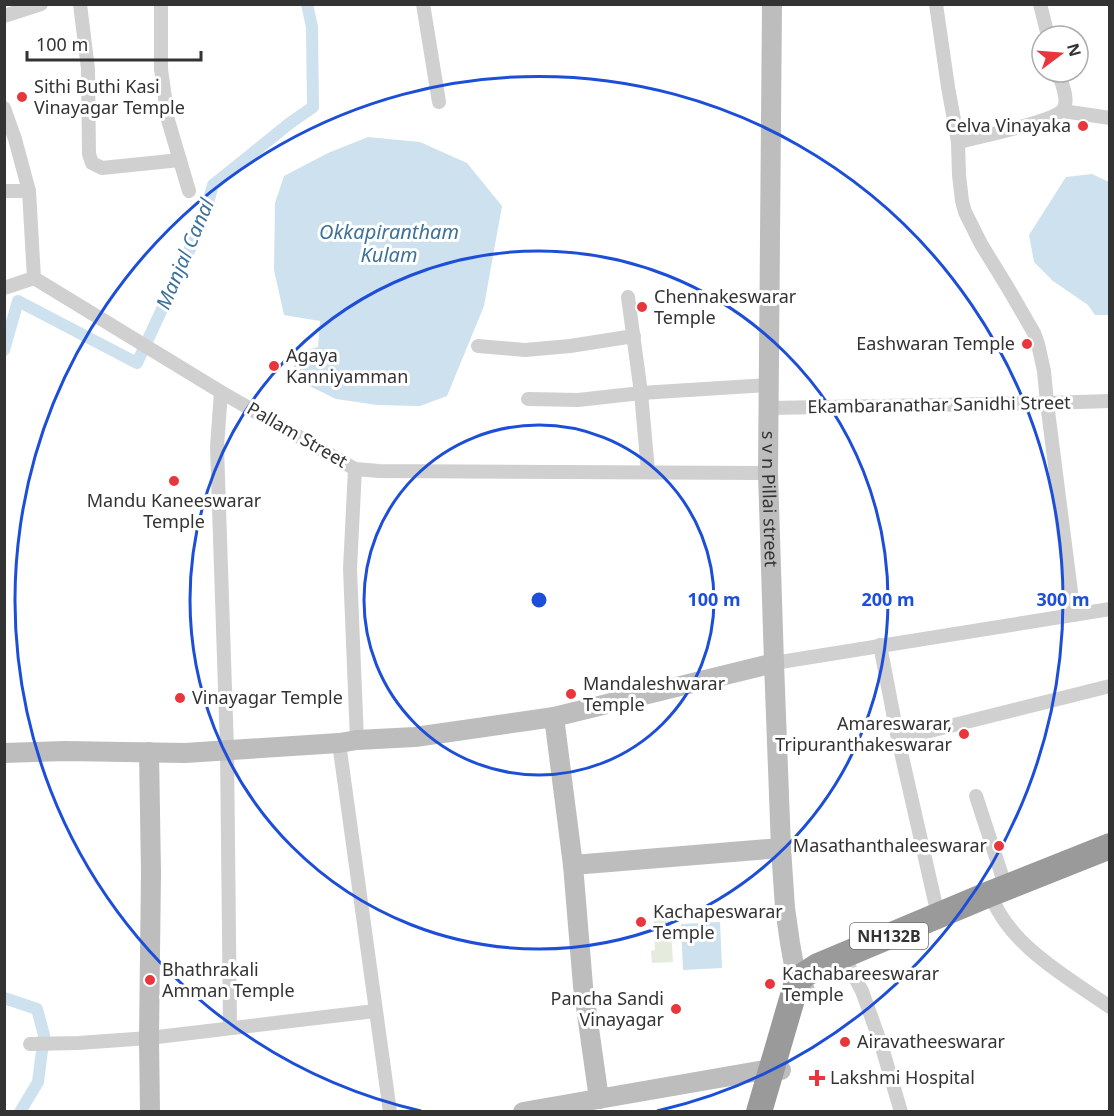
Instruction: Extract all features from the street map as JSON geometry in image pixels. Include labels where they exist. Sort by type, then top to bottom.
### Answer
[{"type":"highway","name":"NH132B","points":[[801,986],[847,963],[1110,846]]},
{"type":"highway","name":"NH132B","points":[[801,986],[804,975],[818,966],[938,915],[1110,856]]},
{"type":"highway","points":[[759,1112],[776,1070],[801,986]]},
{"type":"highway","points":[[770,1112],[776,1070]]},
{"type":"street","points":[[4,16],[41,4]]},
{"type":"street","points":[[80,4],[88,69],[88,154],[92,163],[102,168],[180,160]]},
{"type":"street","points":[[161,4],[161,69],[168,120],[189,191]]},
{"type":"street","points":[[423,4],[439,102]]},
{"type":"street","name":"s v n Pillai street","points":[[772,4],[768,473],[781,848],[790,943],[801,986]]},
{"type":"street","points":[[936,4],[958,142],[959,176],[965,212],[981,244],[1034,333],[1038,344],[1044,372],[1074,615]]},
{"type":"street","points":[[1040,4],[1045,24]]},
{"type":"street","points":[[958,142],[1056,116],[1065,106],[1061,84]]},
{"type":"street","points":[[4,108],[15,138],[29,191],[34,278],[4,288]]},
{"type":"street","points":[[1062,111],[1110,118]]},
{"type":"street","points":[[4,191],[29,191]]},
{"type":"street","name":"Pallam Street","points":[[34,278],[221,392],[355,469],[768,473]]},
{"type":"street","points":[[628,297],[641,393],[648,471]]},
{"type":"street","points":[[478,346],[525,350],[570,346],[633,336]]},
{"type":"street","points":[[528,399],[578,400],[768,384]]},
{"type":"street","points":[[221,392],[217,447],[227,749],[230,1027]]},
{"type":"street","name":"Ekambaranathar Sanidhi Street","points":[[768,408],[1110,401]]},
{"type":"street","points":[[355,469],[350,569],[348,742],[375,1011],[390,1112]]},
{"type":"street","points":[[4,753],[185,753],[415,736],[554,717],[774,663],[1110,609]]},
{"type":"street","points":[[880,645],[898,739],[938,915]]},
{"type":"street","points":[[898,739],[1110,686]]},
{"type":"street","points":[[554,717],[573,864],[583,986],[599,1099]]},
{"type":"street","points":[[149,752],[150,1112]]},
{"type":"street","points":[[976,796],[1002,917],[1022,942],[1110,1007]]},
{"type":"street","points":[[573,864],[781,848]]},
{"type":"street","points":[[790,943],[798,957],[806,963],[818,966]]},
{"type":"street","points":[[847,963],[861,991],[881,1044],[901,1112]]},
{"type":"street","points":[[30,1044],[149,1038],[375,1011]]},
{"type":"street","points":[[523,1112],[776,1070]]},
{"type":"shaded area","points":[[670,914],[673,962],[652,963],[651,951],[655,950],[653,915]]},
{"type":"water","name":"Okkapirantham Kulam","points":[[368,137],[420,142],[467,163],[502,206],[484,306],[447,396],[420,406],[377,405],[336,399],[291,377],[298,352],[318,347],[320,321],[284,315],[274,270],[275,203],[284,176],[328,153]]},
{"type":"water","points":[[1092,174],[1109,182],[1109,315],[1095,315],[1088,305],[1053,281],[1034,262],[1029,235],[1066,177]]},
{"type":"water","points":[[720,922],[722,968],[683,970],[681,924]]},
{"type":"waterway","name":"Manjal Canal","points":[[4,350],[18,301],[137,363],[202,223],[213,185],[313,107],[312,27],[307,4]]},
{"type":"waterway","name":"Manjal Canal","points":[[4,998],[37,1009],[44,1035],[38,1082],[20,1112]]},
{"type":"place","name":"Sithi Buthi Kasi Vinayagar Temple","points":[[22,97]]},
{"type":"place","name":"Celva Vinayaka","points":[[1083,126]]},
{"type":"place","name":"Chennakeswarar Temple","points":[[642,307]]},
{"type":"place","name":"Eashwaran Temple","points":[[1027,344]]},
{"type":"place","name":"Agaya Kanniyamman","points":[[274,366]]},
{"type":"place","name":"Mandu Kaneeswarar Temple","points":[[174,481]]},
{"type":"place","name":"Mandaleshwarar Temple","points":[[571,694]]},
{"type":"place","name":"Vinayagar Temple","points":[[180,698]]},
{"type":"place","name":"Amareswarar, Tripuranthakeswarar","points":[[964,734]]},
{"type":"place","name":"Masathanthaleeswarar","points":[[999,846]]},
{"type":"place","name":"Kachapeswarar Temple","points":[[641,922]]},
{"type":"place","name":"Bhathrakali Amman Temple","points":[[150,980]]},
{"type":"place","name":"Kachabareeswarar Temple","points":[[770,984]]},
{"type":"place","name":"Pancha Sandi Vinayagar","points":[[676,1009]]},
{"type":"place","name":"Airavatheeswarar","points":[[845,1042]]},
{"type":"place","name":"Lakshmi Hospital","points":[[817,1078]]}]
